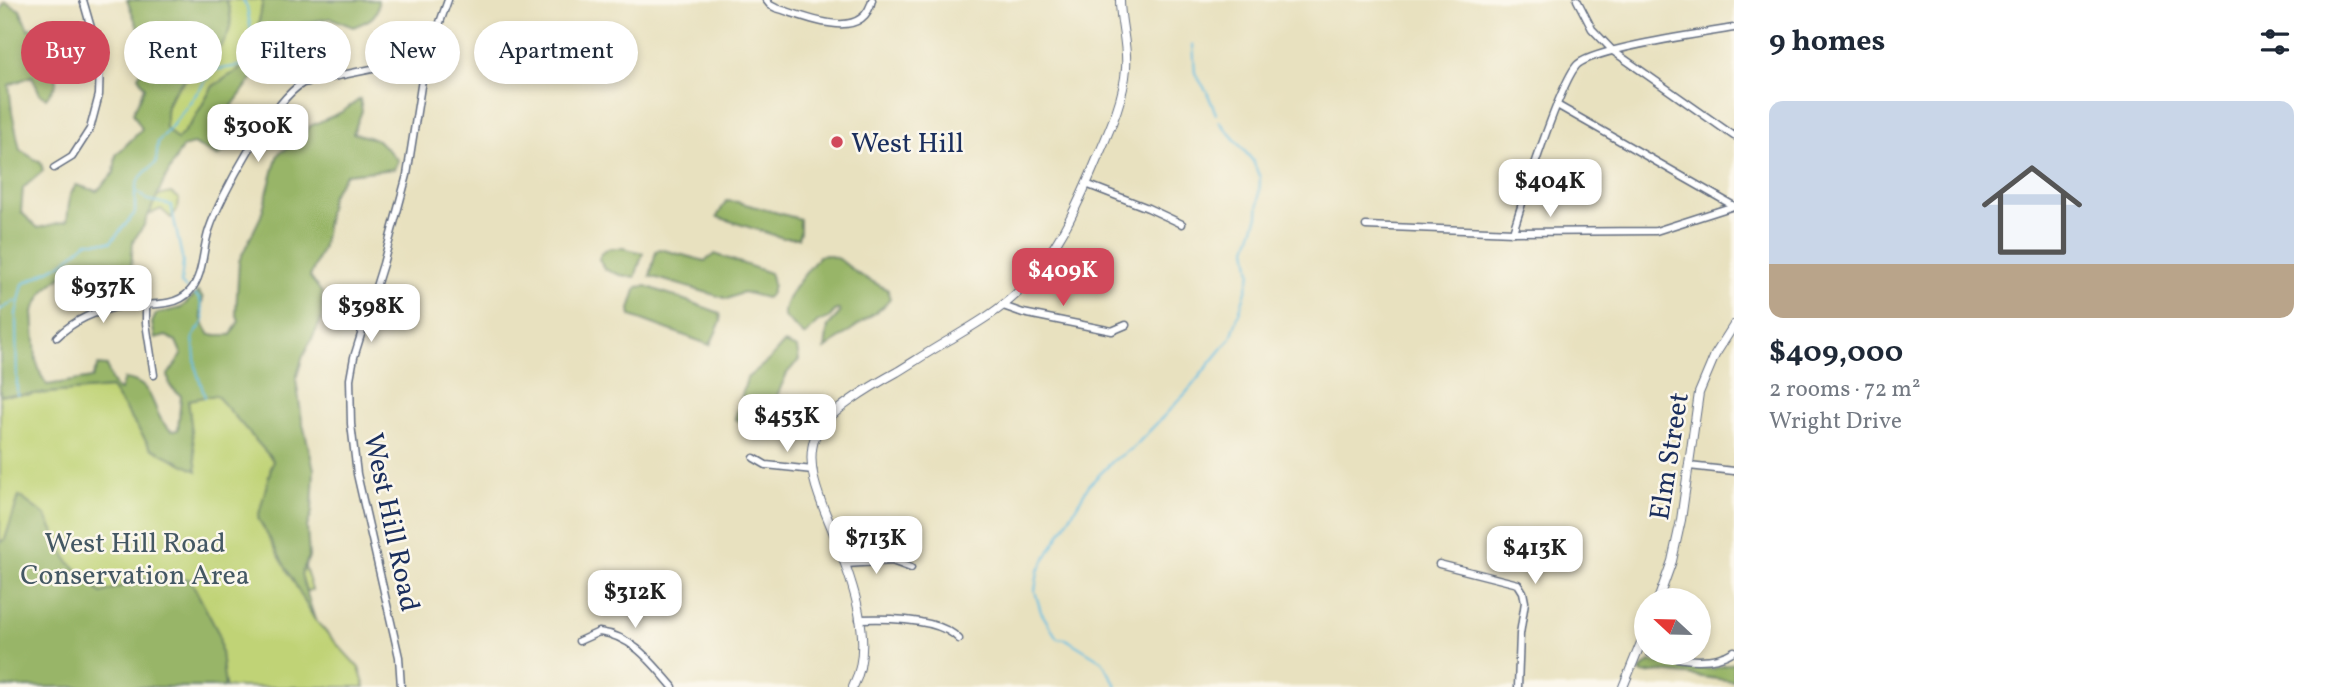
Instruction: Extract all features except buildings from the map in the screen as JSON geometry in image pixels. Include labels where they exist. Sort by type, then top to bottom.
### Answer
[{"type":"street","points":[[54,169],[72,157],[90,129],[99,94],[100,59],[83,0]]},
{"type":"street","name":"West Hill Road","points":[[440,21],[448,0]]},
{"type":"street","points":[[766,0],[776,8],[842,25],[862,19],[868,13],[872,0]]},
{"type":"street","points":[[853,687],[863,657],[859,619],[846,564],[824,511],[813,470],[815,437],[825,423],[867,389],[1003,306],[1043,264],[1065,230],[1112,124],[1127,65],[1120,0]]},
{"type":"street","points":[[1577,0],[1592,29],[1613,51],[1734,136]]},
{"type":"street","points":[[1513,232],[1568,78],[1576,66],[1582,61],[1613,51],[1734,28]]},
{"type":"street","points":[[57,337],[74,322],[95,313],[125,306],[178,300],[192,289],[200,274],[208,234],[222,195],[288,93],[303,83],[365,70]]},
{"type":"street","name":"West Hill Road","points":[[401,687],[399,657],[353,446],[350,379],[359,338],[383,264],[407,175],[422,84]]},
{"type":"street","points":[[1558,105],[1734,206]]},
{"type":"street","points":[[1086,184],[1182,224]]},
{"type":"street","points":[[1366,226],[1513,232],[1656,231],[1734,206]]},
{"type":"street","points":[[146,304],[154,376]]},
{"type":"street","points":[[1003,306],[1033,316],[1112,331],[1126,325]]},
{"type":"street","name":"Elm Street","points":[[1662,588],[1677,540],[1694,418],[1702,384],[1715,355],[1734,325]]},
{"type":"street","points":[[754,458],[766,466],[813,470]]},
{"type":"street","points":[[1689,466],[1734,471]]},
{"type":"street","points":[[846,564],[892,562],[911,568]]},
{"type":"street","points":[[1439,564],[1518,584],[1525,602],[1517,687]]},
{"type":"street","points":[[859,619],[886,617],[908,621],[948,630],[959,639]]},
{"type":"street","points":[[579,641],[599,632],[625,640],[643,654],[673,687]]},
{"type":"street","points":[[1712,659],[1734,651]]},
{"type":"street","points":[[1623,687],[1637,665]]},
{"type":"green space","points":[[127,0],[226,0],[231,17],[229,30],[222,44],[222,21],[135,21]]},
{"type":"green space","points":[[226,0],[263,0],[259,21],[236,21],[236,72],[222,81],[222,44],[228,33],[230,18]]},
{"type":"green space","points":[[263,0],[378,0],[374,15],[368,21],[353,27],[351,21],[331,18],[315,21],[259,21]]},
{"type":"green space","points":[[5,2],[20,10],[25,21],[21,21],[21,80],[9,85],[20,150],[41,163],[43,171],[23,188],[21,212],[38,228],[67,221],[70,195],[76,185],[97,191],[114,173],[116,155],[142,129],[133,113],[145,87],[143,84],[180,84],[171,96],[166,111],[166,128],[177,140],[193,121],[213,86],[222,84],[222,80],[236,71],[236,84],[248,84],[229,110],[231,146],[218,156],[193,144],[182,147],[143,227],[133,241],[130,282],[117,287],[80,261],[45,290],[33,311],[36,359],[47,385],[92,378],[98,365],[107,366],[116,388],[120,390],[124,379],[143,386],[165,425],[172,431],[178,430],[181,396],[170,386],[168,375],[182,355],[176,341],[166,336],[155,339],[152,323],[156,314],[181,308],[198,292],[203,298],[202,318],[210,335],[231,335],[239,321],[236,312],[239,261],[261,216],[280,152],[295,145],[310,126],[342,112],[360,99],[362,111],[353,133],[378,140],[398,160],[394,169],[346,174],[331,196],[323,246],[310,277],[322,293],[322,319],[303,356],[296,379],[302,420],[314,469],[312,512],[307,527],[309,557],[301,574],[315,620],[258,518],[273,460],[216,395],[188,400],[197,471],[151,448],[111,388],[0,395],[0,11]]},
{"type":"green space","points":[[36,84],[56,84],[46,98],[40,94]]},
{"type":"green space","points":[[181,84],[216,84],[193,121],[172,147],[149,198],[171,193],[179,199],[178,208],[171,218],[161,209],[139,219],[123,257],[134,272],[122,288],[107,287],[97,258],[89,194],[121,176]]},
{"type":"green space","points":[[726,201],[800,219],[798,238],[783,238],[717,217]]},
{"type":"green space","points":[[610,248],[643,253],[635,277],[604,269],[599,259],[602,252]]},
{"type":"green space","points":[[660,249],[705,261],[715,254],[770,273],[772,290],[766,298],[743,292],[728,299],[650,276],[656,251]]},
{"type":"green space","points":[[827,255],[839,259],[858,274],[888,290],[890,298],[884,306],[825,349],[828,326],[840,313],[839,310],[818,322],[805,336],[784,317],[784,310],[796,285],[819,256]]},
{"type":"green space","points":[[646,286],[720,313],[721,321],[710,345],[631,316],[630,309],[637,287]]},
{"type":"green space","points":[[784,343],[797,348],[799,360],[787,373],[767,419],[735,419],[747,378]]},
{"type":"green space","name":"West Hill Road Conservation Area","points":[[272,373],[301,554],[312,590],[299,592],[315,620],[359,668],[365,687],[225,687],[225,684],[222,687],[0,687],[0,387],[22,395],[111,388],[151,448],[193,451],[188,399],[214,395]]},
{"type":"green space","points":[[19,496],[46,516],[68,561],[101,593],[146,578],[190,579],[219,634],[225,687],[0,687],[0,542],[5,539]]},
{"type":"green space","points":[[1734,663],[1734,681],[1663,672],[1642,674],[1640,671],[1647,665],[1712,669]]},
{"type":"waterway","points":[[17,395],[16,314],[23,284],[63,263],[87,242],[111,242],[135,213],[137,184],[143,174],[156,163],[158,142],[214,70],[239,66],[254,50],[247,7],[243,0]]},
{"type":"waterway","points":[[1193,44],[1195,73],[1216,114]]},
{"type":"waterway","points":[[1117,687],[1102,661],[1066,639],[1057,638],[1041,612],[1035,591],[1038,571],[1089,485],[1114,460],[1133,448],[1186,393],[1231,338],[1251,273],[1247,248],[1258,216],[1260,178],[1253,161],[1219,121]]},
{"type":"waterway","points":[[136,191],[147,200],[171,205],[183,262],[181,284],[186,288]]},
{"type":"waterway","points":[[195,295],[200,299],[204,321],[193,337],[196,369],[205,397]]},
{"type":"waterway","points":[[0,310],[17,300]]},
{"type":"place","name":"West Hill","points":[[837,142]]}]
